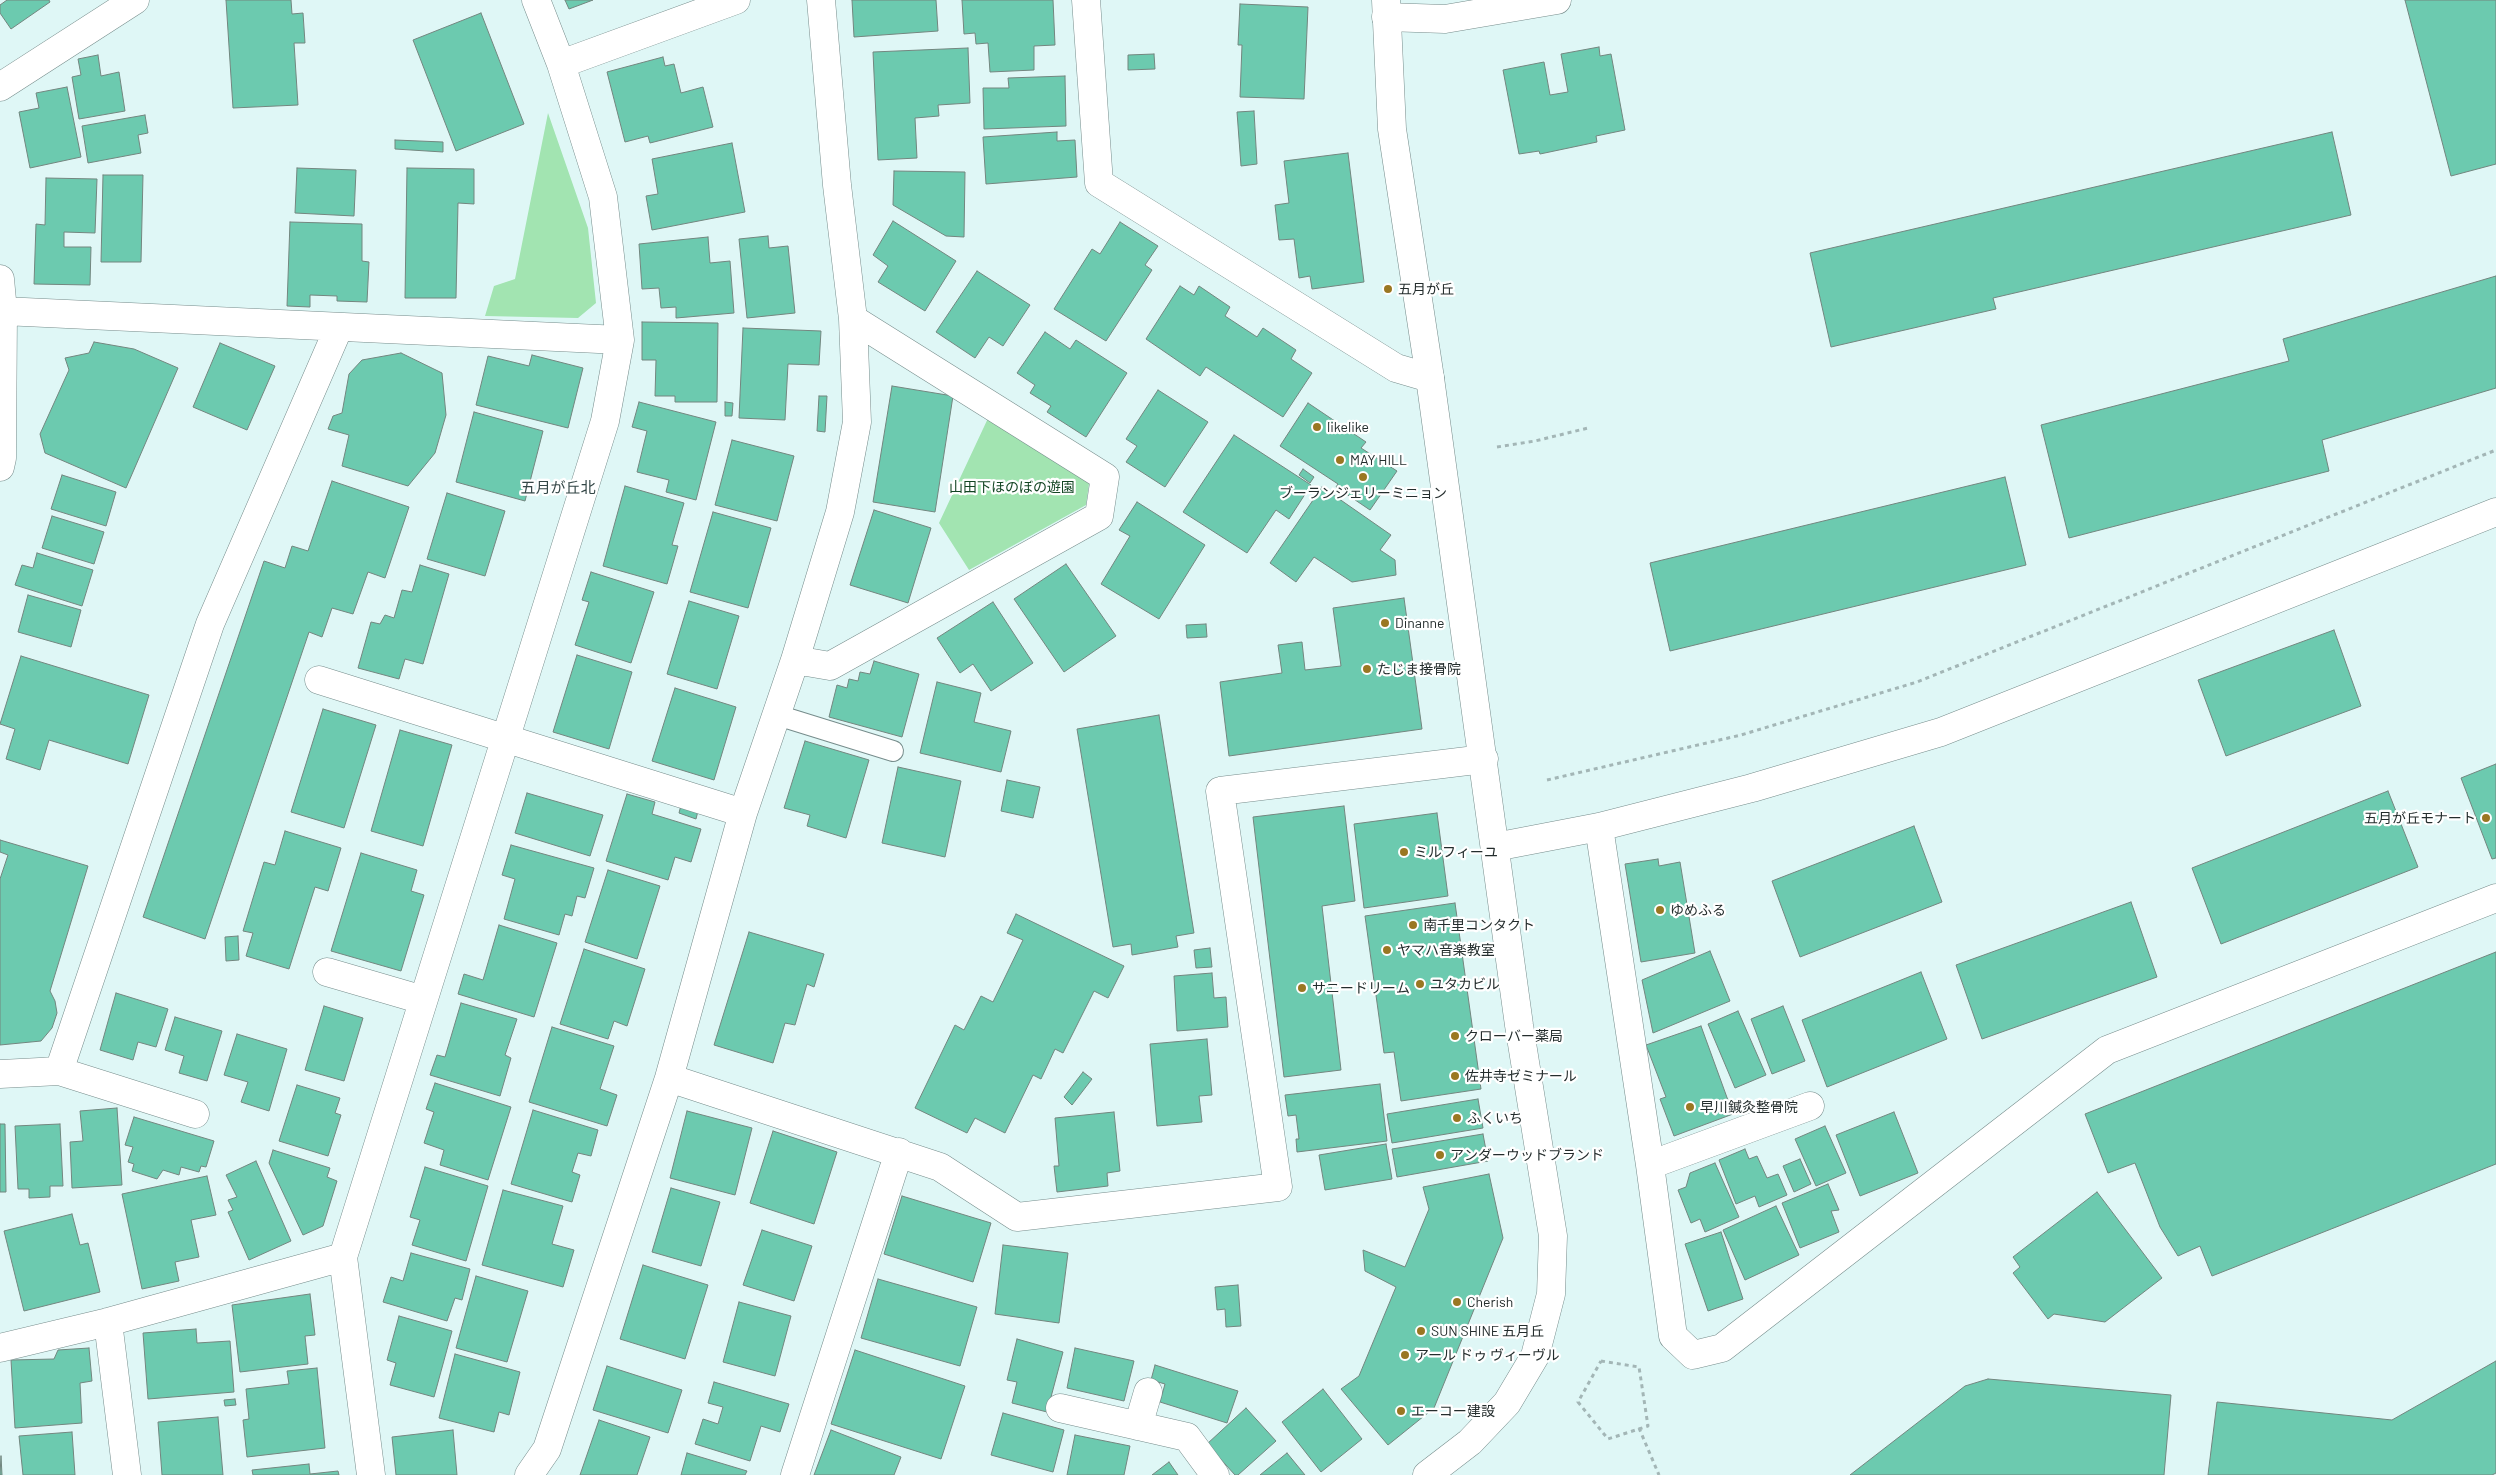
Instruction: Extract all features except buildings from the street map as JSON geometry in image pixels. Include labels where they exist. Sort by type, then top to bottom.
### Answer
[{"type":"street","points":[[0,87],[135,0]]},
{"type":"street","points":[[371,1475],[343,1258],[605,422],[620,340],[603,197],[561,64],[536,0]]},
{"type":"street","points":[[561,64],[736,0]]},
{"type":"street","points":[[529,1475],[547,1449],[669,1078],[743,813],[795,660],[840,512],[857,422],[853,319],[837,185],[821,0]]},
{"type":"street","points":[[1086,0],[1099,183],[1396,368],[1430,378]]},
{"type":"street","points":[[1427,1475],[1470,1442],[1507,1403],[1535,1356],[1551,1294],[1553,1236],[1519,1025],[1484,759],[1430,378],[1392,129],[1386,9],[1445,19],[1557,0]]},
{"type":"street","points":[[0,279],[3,311],[2,458],[0,467]]},
{"type":"street","points":[[3,311],[620,340]]},
{"type":"street","points":[[795,660],[830,666],[1098,516],[1105,477],[853,319]]},
{"type":"street","points":[[59,1070],[210,624],[339,327]]},
{"type":"street","points":[[1495,847],[1599,827],[1752,788],[1941,732],[2496,512]]},
{"type":"street","points":[[319,680],[743,813]]},
{"type":"street","points":[[669,1078],[940,1167],[1017,1217],[1278,1188],[1220,791],[1484,759]]},
{"type":"street","points":[[1599,827],[1650,1165],[1673,1336],[1693,1355],[1722,1348],[2107,1050],[2496,898]]},
{"type":"street","points":[[327,972],[423,1000]]},
{"type":"street","points":[[0,1074],[59,1070],[195,1114]]},
{"type":"street","points":[[1650,1165],[1810,1106]]},
{"type":"street","points":[[796,1475],[899,1152]]},
{"type":"street","points":[[0,1348],[108,1322],[343,1258]]},
{"type":"street","points":[[108,1322],[127,1475]]},
{"type":"street","points":[[1138,1426],[1148,1392]]},
{"type":"street","points":[[1060,1408],[1186,1437],[1215,1475]]},
{"type":"lane","points":[[777,715],[893,752]]},
{"type":"path","points":[[1496,447],[1535,441],[1588,428]]},
{"type":"path","points":[[1547,780],[1742,735],[1917,682],[2496,450]]},
{"type":"path","points":[[1601,1361],[1639,1367],[1648,1426],[1639,1428],[1608,1439],[1578,1402],[1601,1361]]},
{"type":"path","points":[[1639,1428],[1659,1475]]},
{"type":"green space","points":[[548,113],[588,228],[596,303],[578,318],[485,316],[494,286],[515,279]]},
{"type":"green space","name":"山田下ほのぼの遊園","points":[[990,414],[1090,477],[1086,505],[969,570],[939,523]]},
{"type":"place","name":"五月が丘","points":[[1388,289]]},
{"type":"place","name":"likelike","points":[[1317,427]]},
{"type":"place","name":"MAY HILL","points":[[1340,460]]},
{"type":"place","name":"ブーランジェリーミニョン","points":[[1363,477]]},
{"type":"place","name":"Dinanne","points":[[1385,623]]},
{"type":"place","name":"たじま接骨院","points":[[1367,669]]},
{"type":"place","name":"五月が丘モナート","points":[[2486,818]]},
{"type":"place","name":"ミルフィーユ","points":[[1404,852]]},
{"type":"place","name":"ゆめふる","points":[[1660,910]]},
{"type":"place","name":"南千里コンタクト","points":[[1413,925]]},
{"type":"place","name":"ヤマハ音楽教室","points":[[1387,950]]},
{"type":"place","name":"ユタカビル","points":[[1420,984]]},
{"type":"place","name":"サニードリーム","points":[[1302,988]]},
{"type":"place","name":"クローバー薬局","points":[[1455,1036]]},
{"type":"place","name":"佐井寺ゼミナール","points":[[1455,1076]]},
{"type":"place","name":"早川鍼灸整骨院","points":[[1690,1107]]},
{"type":"place","name":"ふくいち","points":[[1457,1118]]},
{"type":"place","name":"アンダーウッドブランド","points":[[1440,1155]]},
{"type":"place","name":"Cherish","points":[[1457,1302]]},
{"type":"place","name":"SUN SHINE 五月丘","points":[[1421,1331]]},
{"type":"place","name":"アール ドゥ ヴィーヴル","points":[[1405,1355]]},
{"type":"place","name":"エーコー建設","points":[[1401,1411]]},
{"type":"district","name":"五月が丘北","points":[[558,488]]}]
